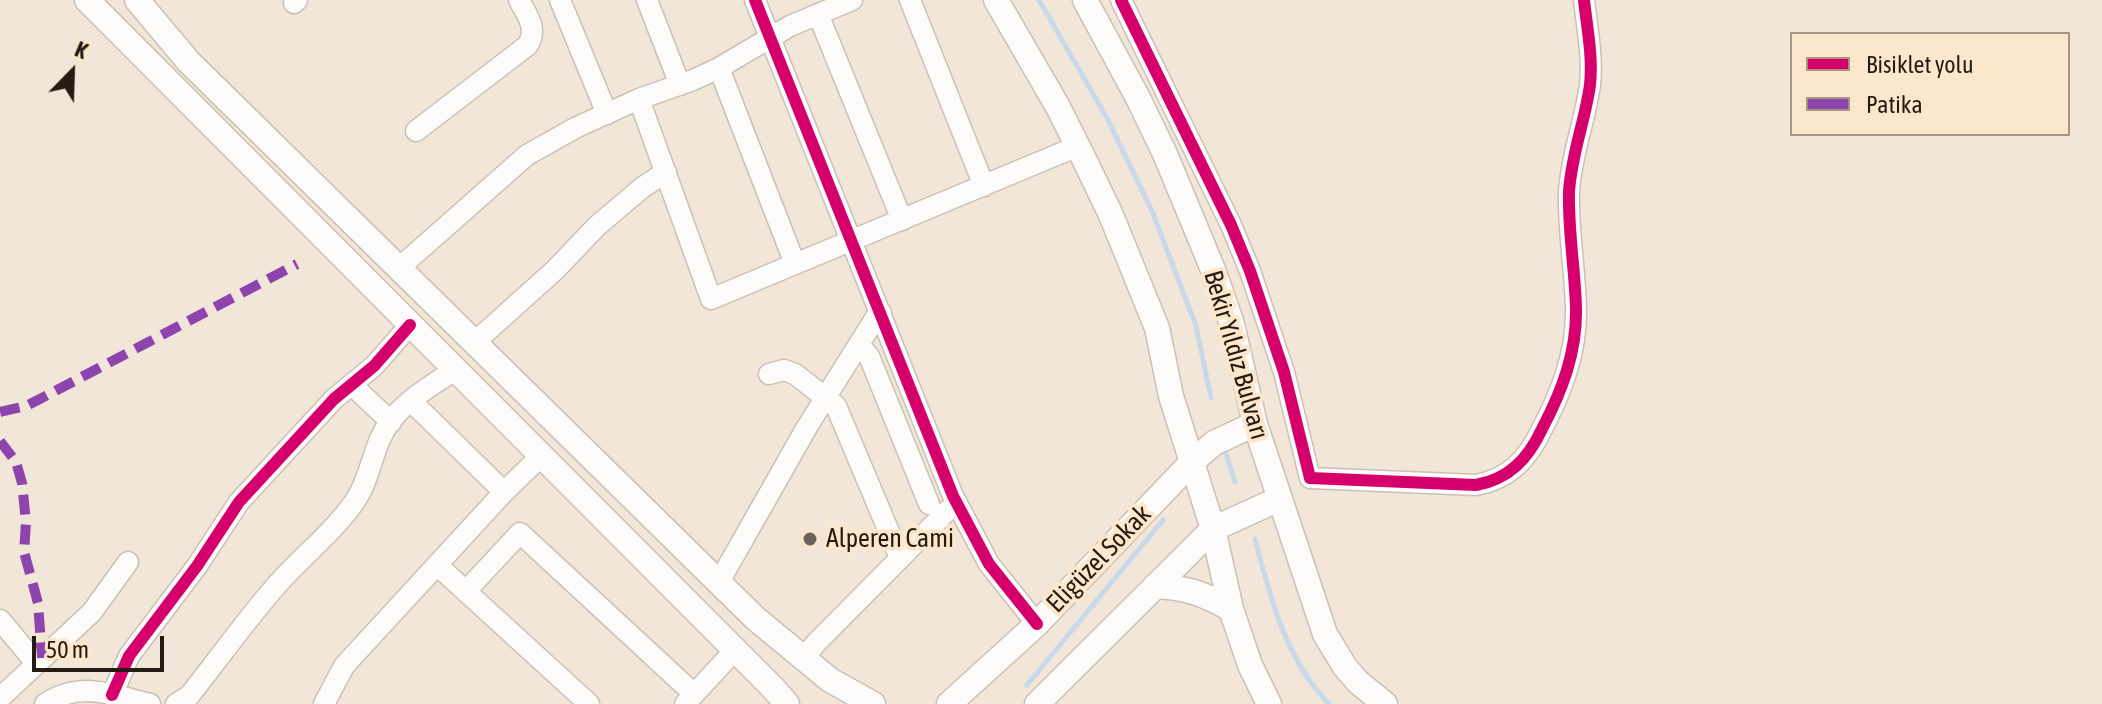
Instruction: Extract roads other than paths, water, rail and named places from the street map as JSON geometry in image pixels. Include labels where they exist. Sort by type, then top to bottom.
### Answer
[{"type":"main road","points":[[87,0],[787,704]]},
{"type":"main road","points":[[137,0],[188,61],[755,618],[830,680],[873,704]]},
{"type":"main road","points":[[996,0],[1078,146],[1111,215],[1157,328],[1171,396],[1213,529],[1231,609],[1250,665],[1269,704]]},
{"type":"main road","name":"Bekir Yıldız Bulvarı","points":[[1085,0],[1138,98],[1199,232],[1232,324],[1255,424],[1325,634],[1345,667],[1385,704]]},
{"type":"main road","name":"Eligüzel Sokak","points":[[949,704],[1037,624],[1192,462],[1214,443],[1255,424]]},
{"type":"main road","points":[[1037,704],[1213,529],[1279,499]]},
{"type":"main road","points":[[1155,586],[1184,588],[1231,609]]},
{"type":"street","points":[[416,131],[528,45],[533,29],[519,0]]},
{"type":"street","points":[[560,0],[607,114]]},
{"type":"street","points":[[647,0],[680,85]]},
{"type":"street","points":[[755,0],[957,503],[989,564],[1037,624]]},
{"type":"street","points":[[399,268],[527,155],[577,127],[719,68],[770,37],[852,0]]},
{"type":"street","points":[[910,0],[984,186]]},
{"type":"street","points":[[1121,0],[1231,225],[1250,271],[1284,372],[1310,478]]},
{"type":"street","points":[[1279,499],[1310,478],[1487,483],[1516,468],[1538,439],[1565,381],[1575,333],[1569,193],[1590,83],[1590,44],[1584,0]]},
{"type":"street","points":[[818,14],[902,220]]},
{"type":"street","points":[[719,68],[795,264]]},
{"type":"street","points":[[639,99],[711,299],[1078,146]]},
{"type":"street","points":[[475,342],[555,270],[597,226],[666,172]]},
{"type":"street","points":[[719,582],[826,397],[881,313]]},
{"type":"street","points":[[112,695],[129,656],[197,566],[239,502],[334,399],[374,366],[410,325]]},
{"type":"street","points":[[859,345],[869,356],[929,504]]},
{"type":"street","points":[[176,704],[189,696],[277,584],[355,501],[381,435],[397,413],[417,395],[455,370]]},
{"type":"street","points":[[769,374],[784,370],[795,374],[836,406],[900,558]]},
{"type":"street","points":[[352,385],[391,422]]},
{"type":"street","points":[[411,401],[504,492]]},
{"type":"street","points":[[324,704],[344,666],[541,456]]},
{"type":"street","points":[[804,658],[957,503]]},
{"type":"street","points":[[466,591],[520,533],[690,699],[735,650]]},
{"type":"street","points":[[0,698],[92,612],[128,562]]},
{"type":"street","points":[[437,565],[581,702]]},
{"type":"street","points":[[0,620],[36,663]]},
{"type":"street","points":[[45,704],[74,691],[100,691],[150,704]]},
{"type":"waterway","points":[[1039,0],[1107,118],[1152,211],[1196,326],[1211,398]]},
{"type":"waterway","points":[[1223,445],[1235,482]]},
{"type":"waterway","points":[[1027,685],[1163,520]]},
{"type":"waterway","points":[[1255,539],[1274,605],[1291,648],[1301,668],[1329,704]]},
{"type":"place","name":"Alperen Cami","points":[[810,539]]}]
